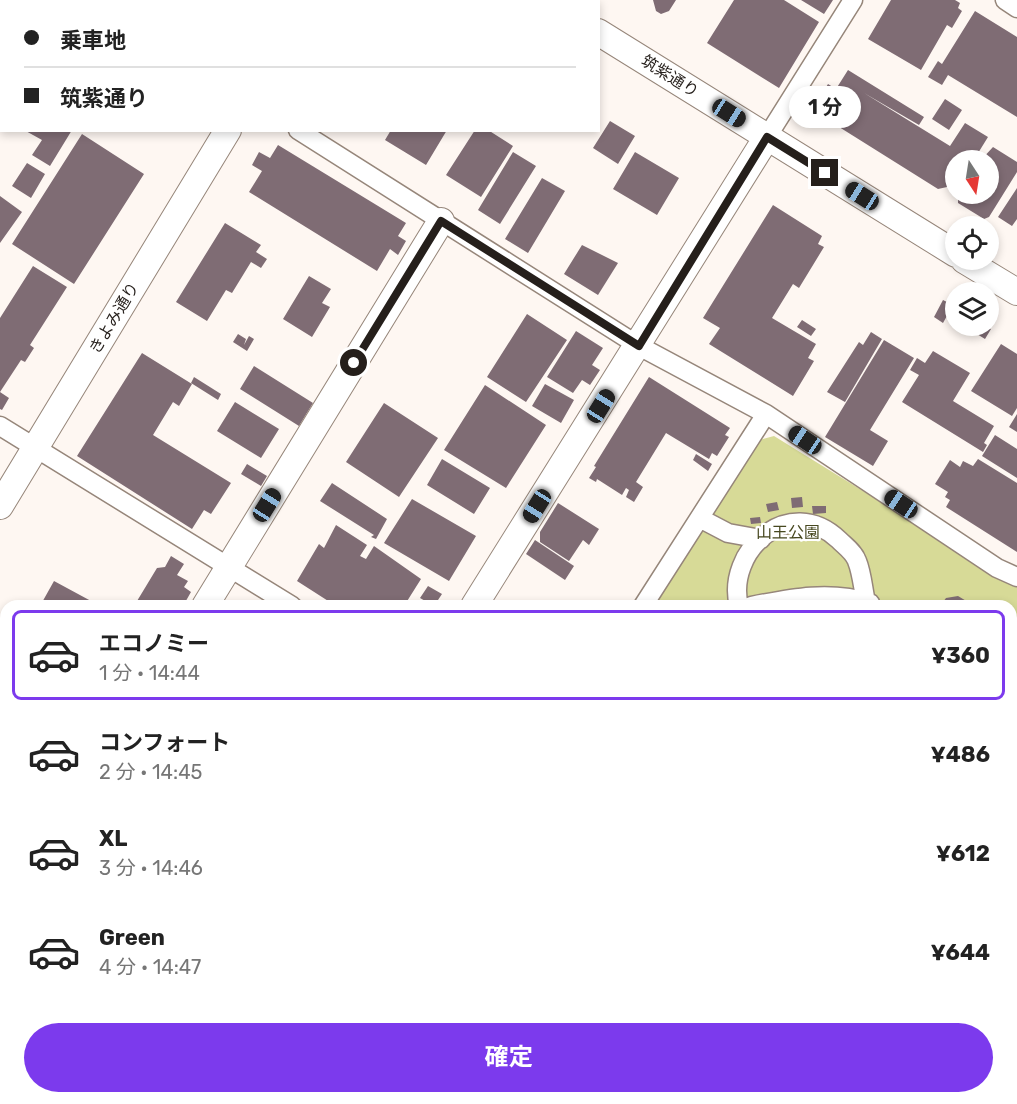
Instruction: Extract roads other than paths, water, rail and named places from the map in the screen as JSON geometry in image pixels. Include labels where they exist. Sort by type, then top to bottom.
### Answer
[{"type":"street","points":[[478,600],[639,346],[853,0]]},
{"type":"street","points":[[1005,0],[1017,8]]},
{"type":"street","name":"筑紫通り","points":[[600,33],[945,247]]},
{"type":"street","name":"きよみ通り","points":[[0,506],[227,132]]},
{"type":"street","points":[[301,132],[639,346],[766,414],[997,568],[1017,577]]},
{"type":"street","points":[[209,600],[441,221]]},
{"type":"street","points":[[981,270],[1017,292]]},
{"type":"street","points":[[647,600],[766,414]]},
{"type":"street","points":[[0,426],[283,600]]},
{"type":"street","points":[[738,600],[736,585],[738,573],[761,539],[776,527],[797,520],[812,522],[831,533],[857,560],[867,600]]},
{"type":"street","points":[[707,522],[728,533],[761,539]]},
{"type":"street","points":[[785,600],[807,596],[833,596],[856,600]]},
{"type":"park label","name":"山王公園","points":[[788,532]]}]
